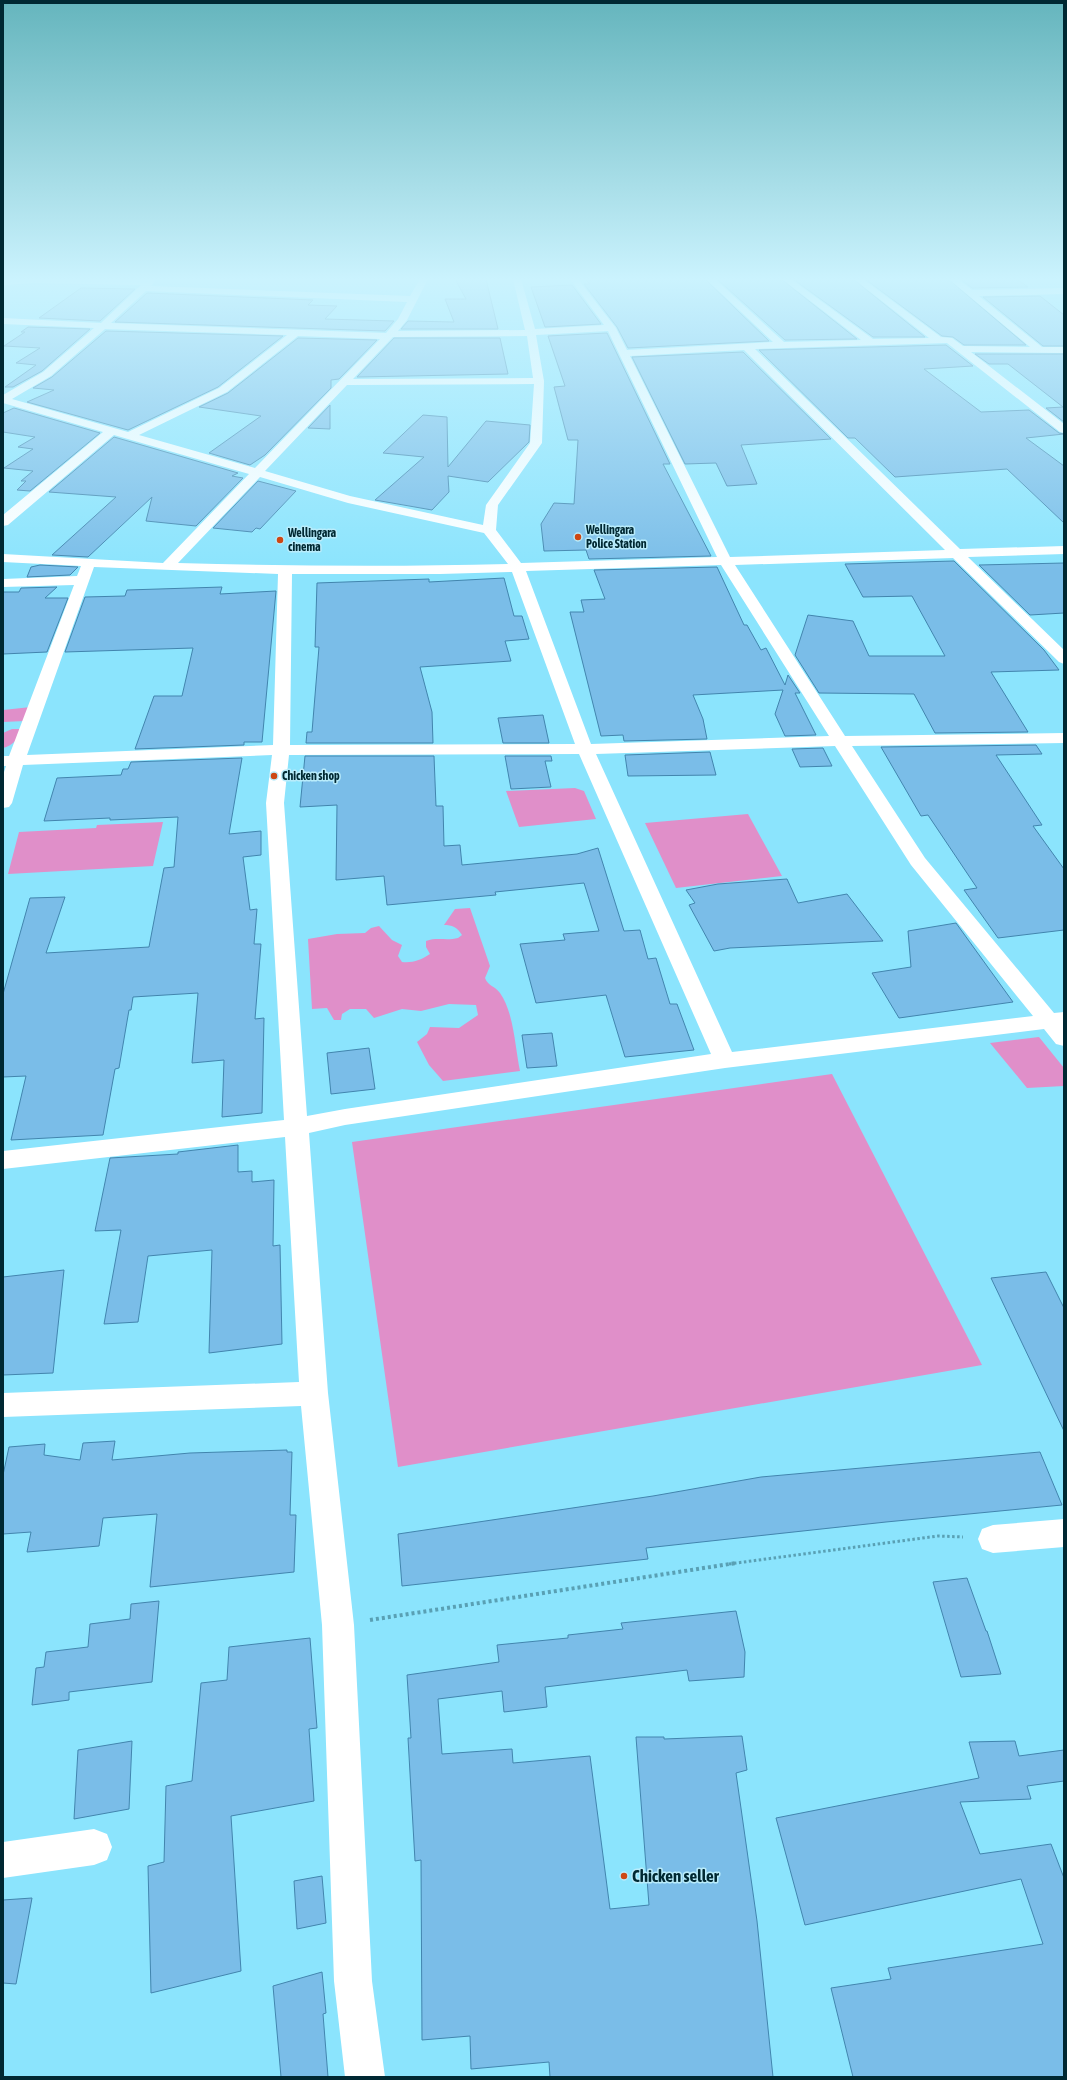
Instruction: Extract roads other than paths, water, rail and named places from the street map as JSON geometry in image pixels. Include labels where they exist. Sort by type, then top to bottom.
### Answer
[{"type":"street","points":[[3,400],[44,376]]},
{"type":"street","points":[[130,436],[223,390],[241,376]]},
{"type":"street","points":[[167,567],[350,376]]},
{"type":"street","points":[[489,530],[492,505],[536,443],[538,376]]},
{"type":"street","points":[[635,376],[725,560],[840,741],[918,861],[1007,972],[1057,1020],[1064,1039]]},
{"type":"street","points":[[776,376],[1064,659]]},
{"type":"street","points":[[995,376],[1064,430]]},
{"type":"street","points":[[344,382],[398,383],[539,380]]},
{"type":"street","points":[[3,400],[348,499],[489,530],[518,568],[585,749],[726,1060]]},
{"type":"street","points":[[1040,412],[1056,412]]},
{"type":"street","points":[[3,522],[112,431]]},
{"type":"street","points":[[3,558],[167,567],[285,570],[518,568],[1064,550]]},
{"type":"street","points":[[3,803],[9,761],[89,562]]},
{"type":"street","points":[[285,570],[281,750],[275,803],[314,1393],[338,1625],[353,1981],[365,2077]]},
{"type":"street","points":[[3,583],[82,580]]},
{"type":"street","points":[[9,761],[281,750],[585,749],[840,741],[1064,738]]},
{"type":"street","points":[[3,1160],[297,1127],[345,1117],[726,1060],[1057,1020]]},
{"type":"street","points":[[3,1405],[314,1393]]},
{"type":"street","points":[[993,1539],[1064,1533]]},
{"type":"street","points":[[3,1860],[94,1847]]},
{"type":"place","name":"Wellingara Police Station","points":[[578,537]]},
{"type":"place","name":"Wellingara cinema","points":[[280,540]]},
{"type":"place","name":"Chicken shop","points":[[274,776]]},
{"type":"place","name":"Chicken seller","points":[[624,1876]]}]
